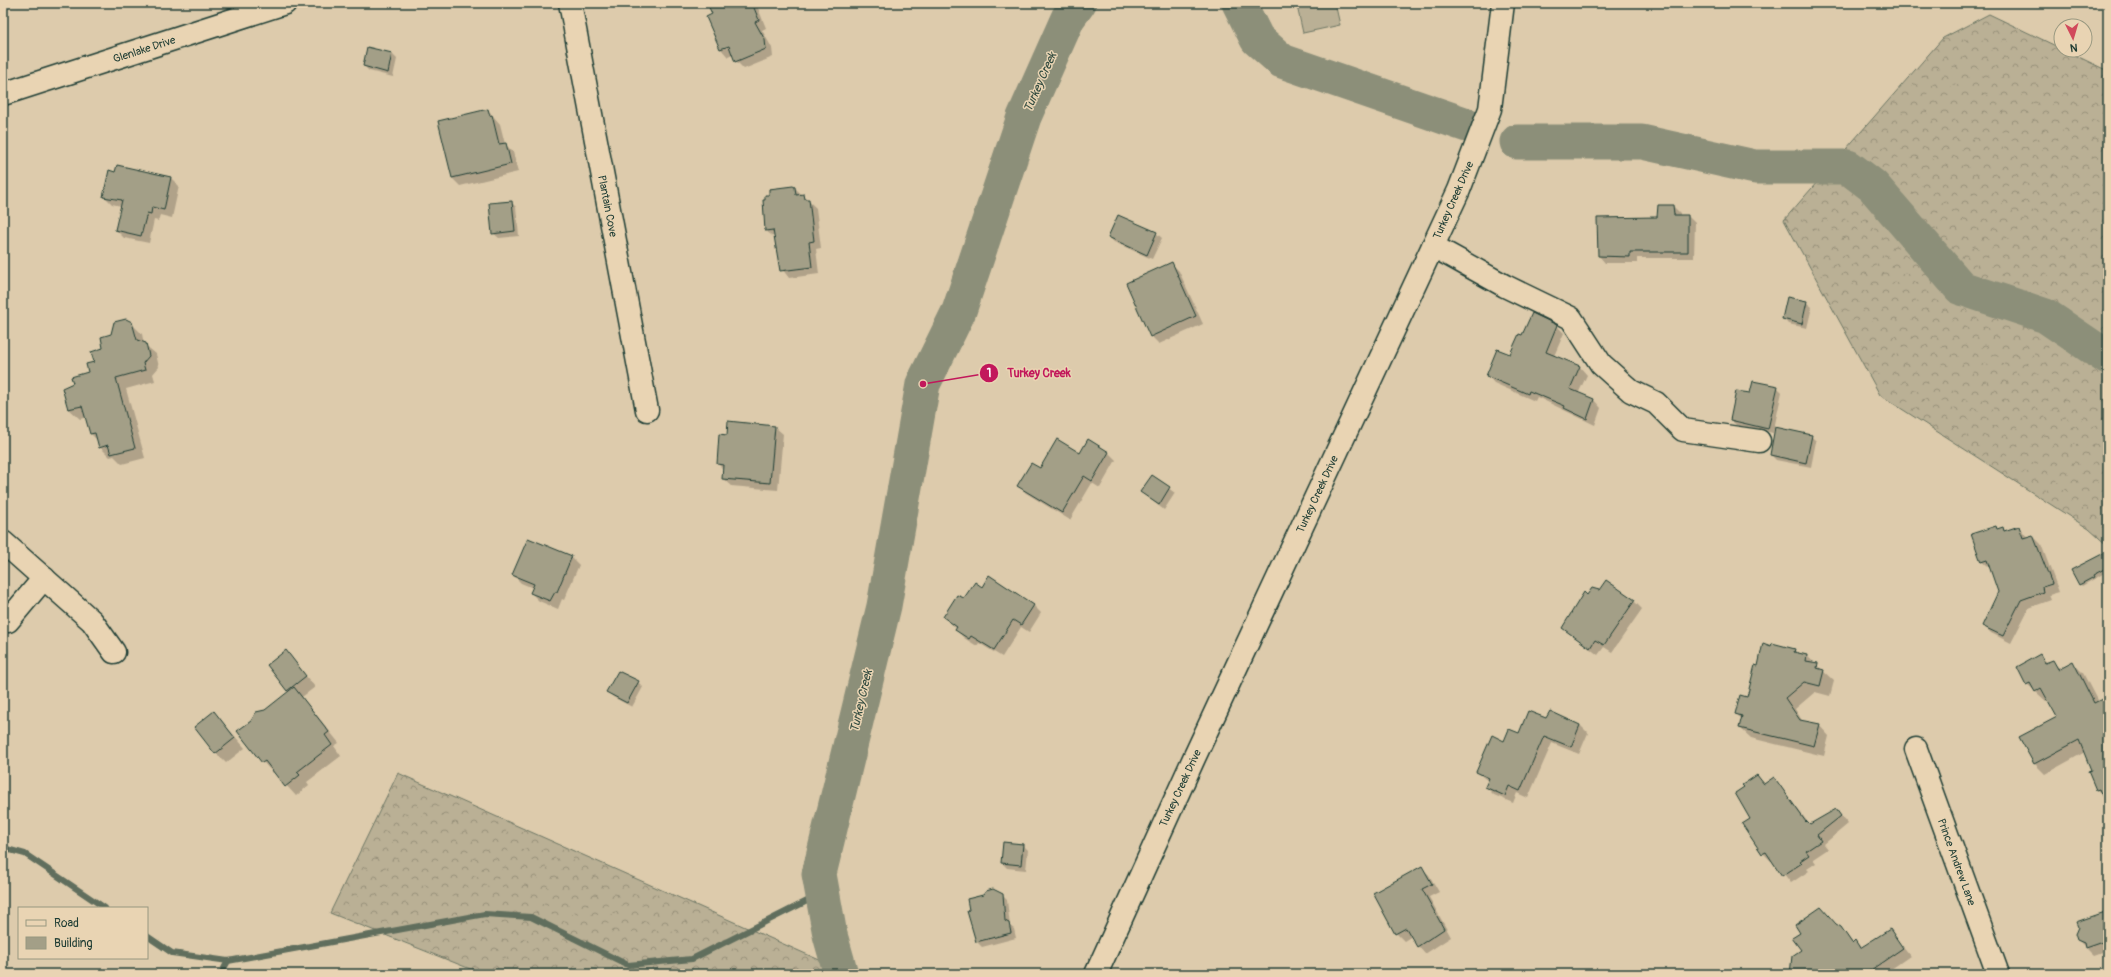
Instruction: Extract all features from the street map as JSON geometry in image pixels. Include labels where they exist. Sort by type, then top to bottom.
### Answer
[{"type":"street","name":"Glenlake Drive","points":[[3,94],[285,3]]},
{"type":"street","name":"Plantain Cove","points":[[570,3],[647,410]]},
{"type":"street","name":"Turkey Creek Drive","points":[[1096,974],[1194,758],[1459,190],[1490,110],[1503,3]]},
{"type":"street","points":[[1433,246],[1505,286],[1571,318],[1601,364],[1631,391],[1656,403],[1683,430],[1759,441]]},
{"type":"street","points":[[3,542],[92,621],[114,652]]},
{"type":"street","points":[[8,621],[44,578]]},
{"type":"street","name":"Prince Andrew Lane","points":[[1916,749],[1998,974]]},
{"type":"green space","points":[[1311,3],[1335,3],[1340,25],[1303,33],[1297,6]]},
{"type":"green space","points":[[1989,14],[2053,45],[2053,58],[2081,58],[2108,71],[2108,546],[2089,529],[1880,395],[1784,220],[1943,38]]},
{"type":"green space","points":[[398,773],[851,974],[483,974],[330,913]]},
{"type":"building","points":[[707,3],[752,3],[759,20],[755,22],[765,40],[766,49],[735,62],[729,46],[720,49],[706,17],[712,14]]},
{"type":"building","points":[[367,47],[392,53],[388,73],[363,66]]},
{"type":"building","points":[[488,109],[490,116],[492,115],[499,144],[506,143],[511,164],[452,178],[438,121]]},
{"type":"building","points":[[117,165],[171,177],[164,210],[152,207],[151,214],[147,213],[141,236],[115,230],[122,200],[103,197],[109,170],[115,172]]},
{"type":"building","points":[[795,187],[796,195],[804,194],[805,199],[809,199],[814,241],[809,242],[812,267],[780,271],[773,230],[765,231],[763,200],[765,200],[765,195],[769,195],[769,189]]},
{"type":"building","points":[[512,201],[515,231],[492,234],[489,203]]},
{"type":"building","points":[[1658,205],[1673,205],[1674,215],[1688,215],[1688,252],[1630,252],[1630,257],[1598,256],[1597,218],[1657,217]]},
{"type":"building","points":[[1118,215],[1157,232],[1147,255],[1108,237]]},
{"type":"building","points":[[1172,262],[1196,316],[1150,337],[1126,283]]},
{"type":"building","points":[[1787,297],[1807,301],[1802,324],[1782,319]]},
{"type":"building","points":[[1532,313],[1557,325],[1546,352],[1580,366],[1570,389],[1594,399],[1587,419],[1564,408],[1565,406],[1529,391],[1528,394],[1486,376],[1497,349],[1510,354],[1519,334],[1522,335]]},
{"type":"building","points":[[126,319],[132,322],[137,340],[146,343],[149,356],[143,363],[145,370],[116,378],[135,448],[111,454],[108,445],[99,448],[95,433],[90,434],[82,406],[68,409],[62,388],[73,383],[71,377],[88,372],[86,364],[94,362],[91,352],[103,348],[101,337],[111,334],[114,322]]},
{"type":"building","points":[[1753,381],[1778,386],[1768,429],[1730,420],[1736,391],[1750,393]]},
{"type":"building","points":[[728,421],[775,426],[770,483],[722,479],[723,465],[717,464],[719,434],[727,435]]},
{"type":"building","points":[[1775,427],[1812,435],[1806,463],[1770,455]]},
{"type":"building","points":[[1057,439],[1080,453],[1088,439],[1109,452],[1092,481],[1084,476],[1062,513],[1017,486],[1031,463],[1040,468]]},
{"type":"building","points":[[1152,475],[1170,487],[1159,505],[1140,492]]},
{"type":"building","points":[[1996,526],[1997,529],[2003,527],[2004,531],[2019,526],[2023,538],[2033,535],[2052,584],[2042,587],[2043,592],[2021,600],[2003,636],[1982,626],[1998,592],[1987,560],[1981,562],[1971,534]]},
{"type":"building","points":[[528,538],[572,556],[557,592],[555,592],[550,601],[530,593],[534,584],[512,575]]},
{"type":"building","points":[[2108,551],[2108,567],[2079,585],[2071,570]]},
{"type":"building","points":[[989,575],[1034,605],[1021,625],[1013,620],[994,650],[971,636],[969,639],[955,630],[957,627],[943,617],[957,595],[964,598],[975,582],[982,587]]},
{"type":"building","points":[[1606,580],[1635,600],[1604,645],[1595,640],[1590,648],[1562,628],[1584,592],[1587,595],[1592,588],[1599,590]]},
{"type":"building","points":[[1763,643],[1771,646],[1772,643],[1795,649],[1794,652],[1807,655],[1806,661],[1818,663],[1817,668],[1824,670],[1820,686],[1804,682],[1785,698],[1800,720],[1820,724],[1814,746],[1739,728],[1742,716],[1735,714],[1740,695],[1747,697],[1755,665],[1758,666]]},
{"type":"building","points":[[286,650],[306,676],[287,691],[267,665]]},
{"type":"building","points":[[2040,654],[2045,663],[2053,660],[2058,669],[2073,661],[2094,703],[2108,696],[2108,809],[2099,789],[2096,790],[2088,771],[2091,770],[2079,740],[2034,764],[2019,737],[2057,717],[2041,688],[2035,692],[2030,683],[2026,685],[2017,667]]},
{"type":"building","points":[[618,671],[639,681],[627,703],[606,692]]},
{"type":"building","points":[[294,687],[329,732],[325,735],[332,745],[297,772],[300,775],[285,787],[265,761],[262,763],[237,731],[251,721],[256,712],[265,710]]},
{"type":"building","points":[[214,711],[235,738],[215,754],[194,727]]},
{"type":"building","points":[[1528,711],[1546,718],[1550,711],[1580,725],[1571,747],[1544,736],[1520,791],[1509,786],[1505,796],[1485,787],[1489,778],[1476,772],[1492,735],[1504,741],[1509,729],[1519,733]]},
{"type":"building","points":[[1757,775],[1764,784],[1774,777],[1806,822],[1807,821],[1810,824],[1836,809],[1841,816],[1817,835],[1821,841],[1806,851],[1809,855],[1800,861],[1802,863],[1782,876],[1766,852],[1762,854],[1742,824],[1750,819],[1735,793],[1744,787],[1742,785]]},
{"type":"building","points":[[1003,842],[1023,844],[1021,865],[1001,863]]},
{"type":"building","points":[[1422,866],[1432,884],[1422,889],[1444,929],[1417,947],[1406,928],[1395,934],[1373,893]]},
{"type":"building","points":[[993,889],[1003,894],[1005,921],[1009,923],[1011,933],[976,942],[967,911],[969,910],[967,899],[983,895],[986,891]]},
{"type":"building","points":[[1821,907],[1836,924],[1841,927],[1852,943],[1855,940],[1860,948],[1890,929],[1903,948],[1865,974],[1790,974],[1792,956],[1801,950],[1792,938],[1800,933],[1795,925]]},
{"type":"building","points":[[2108,911],[2108,940],[2085,948],[2084,943],[2077,940],[2075,934],[2078,927],[2076,922]]},
{"type":"waterway","name":"Turkey Creek","points":[[841,974],[830,935],[819,874],[884,606],[923,384],[959,311],[1024,117],[1068,18],[1079,3]]},
{"type":"waterway","points":[[1239,3],[1257,39],[1282,61],[1467,125]]},
{"type":"waterway","points":[[1517,142],[1642,142],[1755,167],[1848,167],[1873,186],[1961,288],[2046,316],[2108,358]]},
{"type":"waterway","points":[[3,848],[25,854],[104,907]]},
{"type":"waterway","points":[[148,937],[172,953],[228,961],[485,914],[531,917],[628,965],[692,959],[823,893]]},
{"type":"waterway","points":[[221,974],[228,961]]},
{"type":"place","name":"Turkey Creek","points":[[923,384]]}]
